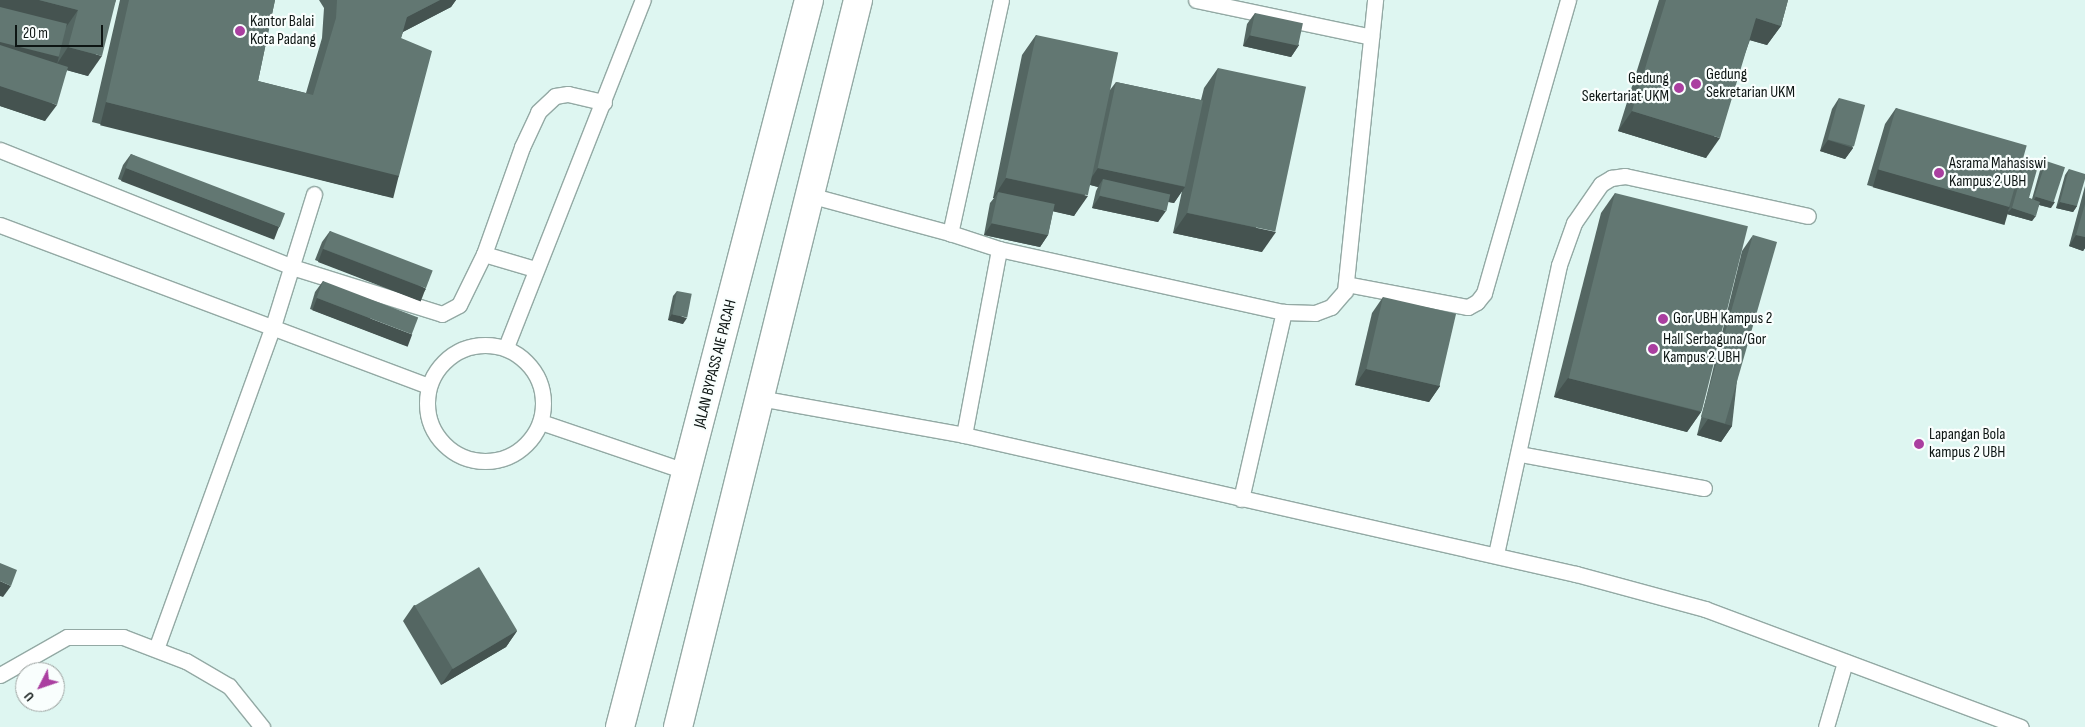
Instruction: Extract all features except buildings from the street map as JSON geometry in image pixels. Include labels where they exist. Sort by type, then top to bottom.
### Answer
[{"type":"highway","name":"JALAN BYPASS AIE PACAH","points":[[620,727],[688,472],[809,0]]},
{"type":"highway","points":[[678,727],[858,0]]},
{"type":"lane","points":[[506,348],[535,269],[604,102],[643,0]]},
{"type":"lane","points":[[950,233],[1001,0]]},
{"type":"lane","points":[[1196,0],[1371,38]]},
{"type":"lane","points":[[809,195],[950,233],[999,249],[1284,312],[1314,313],[1332,306],[1341,299],[1346,284],[1375,0]]},
{"type":"lane","points":[[1346,284],[1468,307],[1478,302],[1484,293],[1568,0]]},
{"type":"lane","points":[[0,150],[292,267],[442,314],[459,305],[484,254],[522,147],[538,112],[555,96],[568,94],[604,102]]},
{"type":"lane","points":[[1496,554],[1520,454],[1559,265],[1574,222],[1601,184],[1611,178],[1625,176],[1808,216]]},
{"type":"lane","points":[[156,649],[273,326],[314,194]]},
{"type":"lane","points":[[0,224],[428,386]]},
{"type":"lane","points":[[964,435],[999,249]]},
{"type":"lane","points":[[484,254],[535,269]]},
{"type":"lane","points":[[1241,499],[1284,312]]},
{"type":"lane","points":[[482,344],[506,348],[525,359],[538,378],[544,399],[541,422],[530,441],[512,456],[490,462],[468,459],[448,448],[433,431],[426,409],[428,386],[439,365],[458,350],[482,344]]},
{"type":"lane","points":[[759,398],[964,435],[1241,499],[1496,554],[1705,609],[2021,727]]},
{"type":"lane","points":[[541,422],[688,472]]},
{"type":"lane","points":[[1520,454],[1704,488]]},
{"type":"lane","points":[[0,675],[67,638],[123,638],[186,661],[229,686],[262,727]]},
{"type":"lane","points":[[1826,727],[1845,662]]},
{"type":"place","name":"Kantor Balai Kota Padang","points":[[240,31]]},
{"type":"place","name":"Gedung Sekretarian UKM","points":[[1696,84]]},
{"type":"place","name":"Gedung Sekertariat UKM","points":[[1679,88]]},
{"type":"place","name":"Asrama Mahasiswi Kampus 2 UBH","points":[[1939,173]]},
{"type":"place","name":"Gor UBH Kampus 2","points":[[1663,319]]},
{"type":"place","name":"Hall Serbaguna/Gor Kampus 2 UBH","points":[[1653,349]]},
{"type":"place","name":"Lapangan Bola kampus 2 UBH","points":[[1919,444]]}]
